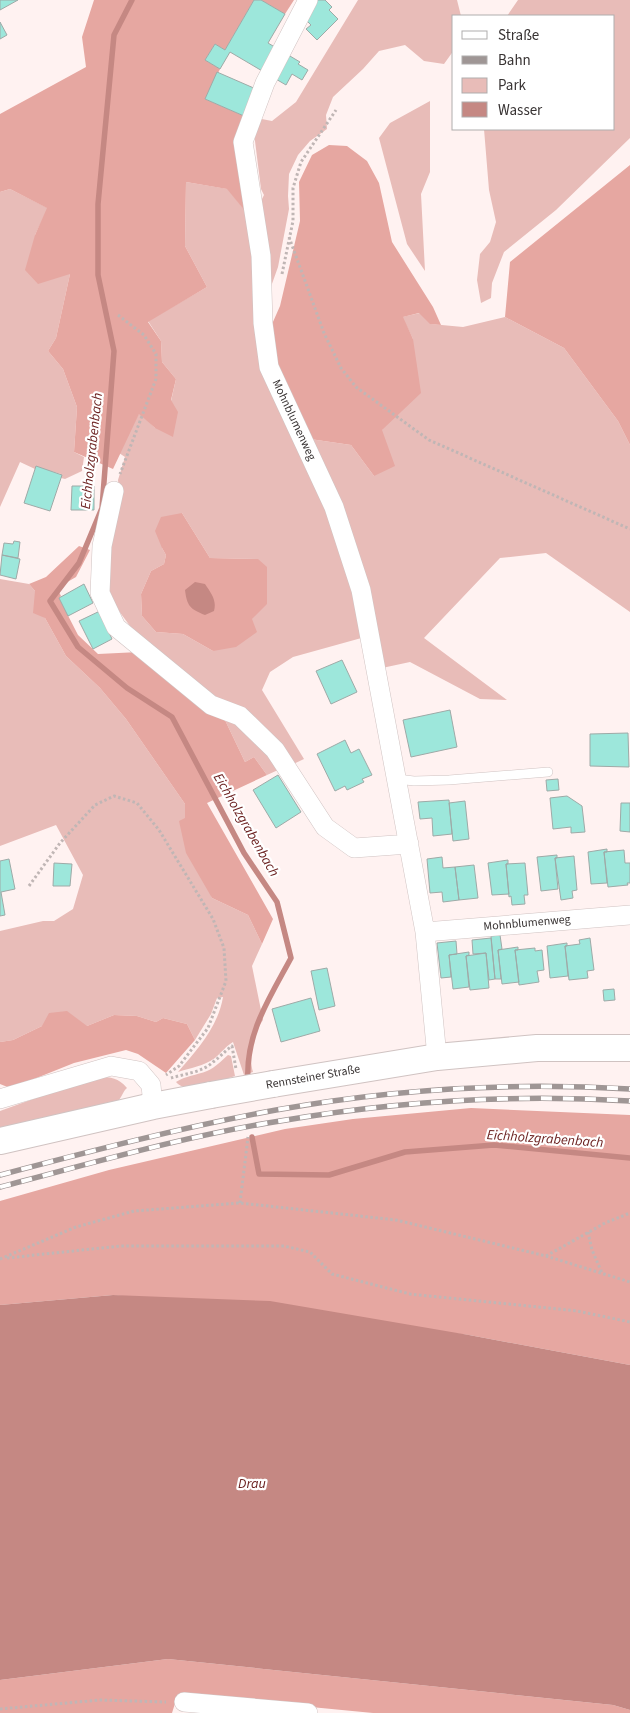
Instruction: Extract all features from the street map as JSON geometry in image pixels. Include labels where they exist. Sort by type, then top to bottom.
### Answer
[{"type":"main road","name":"Rennsteiner Straße","points":[[0,1142],[152,1096],[211,1096],[437,1057],[537,1048],[630,1048]]},
{"type":"street","name":"Mohnblumenweg","points":[[308,0],[265,83],[243,142],[261,256],[263,323],[269,366],[334,507],[361,590],[425,932],[437,1057]]},
{"type":"street","points":[[114,491],[102,546],[100,592],[116,627],[211,706],[240,716],[275,750],[325,827],[354,848],[409,844]]},
{"type":"street","name":"Mohnblumenweg","points":[[425,932],[630,915]]},
{"type":"street","points":[[0,1099],[111,1066],[139,1071],[152,1096]]},
{"type":"street","points":[[183,1708],[308,1713]]},
{"type":"lane","points":[[397,779],[414,781],[448,780],[548,772]]},
{"type":"path","points":[[281,278],[292,221],[293,188],[301,162],[336,110]]},
{"type":"path","points":[[289,237],[324,333],[341,368],[356,387],[429,440],[630,529]]},
{"type":"path","points":[[114,491],[156,379],[156,354],[144,335],[118,316]]},
{"type":"path","points":[[29,886],[60,843],[95,805],[114,796],[137,803],[159,830],[213,919],[224,948],[226,981],[208,1028],[179,1066],[152,1096]]},
{"type":"path","points":[[171,1078],[194,1072],[212,1064],[232,1046],[236,1069]]},
{"type":"path","points":[[240,1203],[248,1137]]},
{"type":"path","points":[[2,1258],[76,1227],[134,1211],[240,1203],[396,1220],[546,1256],[630,1282]]},
{"type":"path","points":[[546,1256],[605,1222],[630,1213]]},
{"type":"path","points":[[588,1232],[592,1250],[602,1273]]},
{"type":"path","points":[[2,1258],[120,1246],[284,1246],[310,1252],[332,1274],[410,1294],[576,1311],[630,1322]]},
{"type":"path","points":[[0,1709],[100,1700],[183,1708]]},
{"type":"green space","points":[[358,0],[457,0],[461,15],[452,15],[452,53],[444,64],[424,61],[405,45],[379,51],[333,97],[326,115],[327,129],[310,141],[298,155],[289,174],[289,209],[278,267],[268,295],[260,203],[264,195],[261,189],[252,117],[272,121],[296,102]]},
{"type":"green space","points":[[518,0],[630,0],[630,138],[556,210],[504,252],[492,283],[491,298],[481,303],[477,280],[480,254],[490,242],[496,222],[489,190],[484,130],[615,130],[615,15],[508,15]]},
{"type":"green space","points":[[430,101],[430,172],[421,194],[425,271],[407,244],[379,138],[390,123]]},
{"type":"green space","points":[[186,182],[228,189],[254,222],[256,309],[342,543],[365,637],[293,657],[270,672],[262,690],[304,759],[287,767],[226,710],[133,630],[110,599],[102,566],[120,497],[118,480],[125,457],[119,453],[139,413],[155,428],[171,401],[176,379],[162,362],[161,341],[148,321],[207,287],[185,246]],"holes":[[[182,513],[210,558],[258,559],[252,619],[213,651],[183,634],[156,632],[142,616],[141,594],[151,571],[164,564],[166,555],[162,548]]]},
{"type":"green space","points":[[10,189],[48,208],[35,235],[70,274],[56,338],[48,351],[63,369],[77,407],[74,452],[84,457],[82,471],[65,479],[61,478],[61,474],[37,467],[35,469],[20,462],[0,507],[0,192]]},
{"type":"green space","points":[[420,313],[431,324],[463,327],[505,317],[564,348],[618,421],[630,445],[630,612],[546,553],[500,558],[424,638],[507,700],[480,699],[410,662],[382,668],[310,439],[351,445],[374,476],[382,430],[413,339],[402,317]]},
{"type":"green space","points":[[0,579],[29,584],[35,591],[45,618],[66,656],[100,688],[126,719],[185,804],[185,818],[212,898],[248,915],[262,944],[252,966],[263,1020],[253,1045],[251,1059],[253,1072],[244,1075],[233,1042],[211,1061],[178,1072],[212,1028],[223,997],[217,998],[211,1014],[195,1040],[187,1024],[163,1018],[156,1022],[137,1016],[114,1015],[87,1026],[42,1026],[13,1040],[0,1042],[0,931],[43,921],[54,921],[73,909],[83,875],[56,825],[0,846]]},
{"type":"green space","points":[[224,718],[252,733],[278,770],[267,775],[254,757],[245,762]]},
{"type":"green space","points":[[228,1055],[231,1056],[235,1076],[196,1088],[181,1086],[176,1082],[210,1069]]},
{"type":"green space","points":[[94,1077],[116,1079],[127,1088],[118,1101],[0,1129],[0,1111]]},
{"type":"shaded area","points":[[94,0],[254,0],[225,50],[215,44],[205,60],[220,69],[205,99],[244,116],[254,222],[227,189],[186,182],[185,246],[207,287],[148,322],[161,341],[162,362],[176,379],[171,400],[178,412],[173,437],[155,428],[139,414],[113,469],[74,452],[77,407],[63,369],[48,351],[56,338],[70,274],[38,284],[25,270],[35,235],[47,208],[10,189],[0,192],[0,114],[86,67],[82,37]]},
{"type":"shaded area","points":[[261,0],[294,0],[285,14]]},
{"type":"shaded area","points":[[329,145],[347,146],[367,161],[379,183],[392,242],[433,307],[441,325],[430,324],[419,313],[403,317],[413,339],[421,393],[382,430],[395,466],[374,476],[351,445],[310,439],[265,340],[280,306],[300,221],[299,182],[312,155]]},
{"type":"shaded area","points":[[630,165],[630,445],[618,421],[564,348],[505,317],[510,262]]},
{"type":"shaded area","points":[[182,513],[210,558],[258,559],[267,567],[267,604],[252,619],[257,632],[236,647],[213,651],[183,634],[156,632],[142,616],[141,594],[151,571],[164,564],[166,555],[155,531],[161,517]]},
{"type":"shaded area","points":[[79,546],[90,550],[76,577],[57,588],[61,596],[59,598],[78,635],[98,654],[139,652],[224,718],[245,762],[254,757],[267,775],[207,803],[273,919],[262,944],[248,915],[212,898],[186,853],[179,821],[185,818],[185,804],[126,719],[100,688],[66,656],[45,618],[33,613],[35,591],[29,584],[46,577]]},
{"type":"shaded area","points":[[67,1011],[87,1026],[114,1015],[137,1016],[156,1022],[163,1018],[187,1024],[195,1040],[166,1073],[138,1054],[126,1050],[74,1063],[24,1083],[15,1090],[0,1084],[0,1042],[13,1040],[42,1026],[49,1013]]},
{"type":"shaded area","points":[[471,1108],[630,1115],[630,1365],[469,1335],[113,1295],[0,1305],[0,1201],[109,1170],[285,1129],[353,1119]]},
{"type":"shaded area","points":[[168,1659],[613,1705],[630,1710],[630,1713],[373,1713],[178,1694],[172,1713],[0,1713],[0,1680]]},
{"type":"water","points":[[195,582],[205,584],[209,590],[214,600],[214,611],[205,615],[190,606],[185,590]]},
{"type":"water","name":"Drau","points":[[113,1295],[270,1301],[630,1365],[630,1710],[613,1705],[168,1659],[0,1680],[0,1305]]},
{"type":"building","points":[[0,0],[18,0],[0,10]]},
{"type":"building","points":[[254,0],[261,0],[285,14],[268,43],[300,62],[298,64],[308,70],[302,80],[292,74],[286,85],[230,52],[220,69],[205,60],[215,44],[225,50]]},
{"type":"building","points":[[313,0],[325,0],[332,7],[329,10],[338,19],[317,40],[306,29],[311,25],[302,16]]},
{"type":"building","points":[[0,22],[7,35],[0,39]]},
{"type":"building","points":[[217,72],[256,89],[244,116],[205,99]]},
{"type":"building","points":[[36,466],[62,475],[50,511],[24,503]]},
{"type":"building","points":[[72,486],[94,486],[94,510],[71,510]]},
{"type":"building","points":[[14,541],[20,542],[18,558],[2,555],[4,543],[13,544]]},
{"type":"building","points":[[2,555],[20,559],[16,579],[0,575]]},
{"type":"building","points":[[84,584],[93,603],[68,616],[59,598]]},
{"type":"building","points":[[102,610],[112,639],[93,649],[79,621]]},
{"type":"building","points":[[342,660],[357,692],[331,704],[316,671]]},
{"type":"building","points":[[450,710],[457,747],[411,757],[403,720]]},
{"type":"building","points":[[628,733],[629,767],[590,766],[590,734]]},
{"type":"building","points":[[345,740],[351,753],[359,749],[372,775],[362,779],[364,782],[347,790],[345,786],[335,791],[317,754]]},
{"type":"building","points":[[278,775],[301,812],[276,828],[253,790]]},
{"type":"building","points":[[558,779],[559,790],[547,791],[546,780]]},
{"type":"building","points":[[567,796],[582,806],[585,832],[571,833],[571,827],[553,829],[550,798]]},
{"type":"building","points":[[449,800],[452,834],[433,836],[432,818],[420,819],[418,802]]},
{"type":"building","points":[[465,801],[469,839],[453,841],[449,803]]},
{"type":"building","points":[[621,803],[630,803],[630,832],[620,831]]},
{"type":"building","points":[[607,849],[607,852],[604,852],[607,883],[591,884],[588,852]]},
{"type":"building","points":[[624,850],[625,863],[630,863],[630,883],[627,883],[628,885],[608,887],[604,852]]},
{"type":"building","points":[[557,855],[557,858],[555,858],[558,889],[541,891],[537,857]]},
{"type":"building","points":[[574,856],[577,890],[572,891],[573,898],[561,900],[555,858]]},
{"type":"building","points":[[442,857],[443,868],[455,867],[459,900],[443,902],[442,892],[430,893],[427,859]]},
{"type":"building","points":[[9,859],[15,889],[1,892],[5,915],[0,916],[0,861]]},
{"type":"building","points":[[508,860],[508,864],[506,864],[509,894],[492,895],[488,863]]},
{"type":"building","points":[[54,863],[72,864],[70,886],[53,886]]},
{"type":"building","points":[[525,863],[528,895],[524,895],[525,904],[512,905],[511,896],[509,897],[506,864]]},
{"type":"building","points":[[474,865],[478,898],[459,900],[455,867]]},
{"type":"building","points":[[500,935],[502,949],[498,950],[501,979],[495,979],[491,936]]},
{"type":"building","points":[[491,938],[495,979],[489,980],[486,953],[473,954],[472,940]]},
{"type":"building","points":[[590,938],[594,970],[587,971],[588,978],[569,980],[565,946],[580,944],[579,940]]},
{"type":"building","points":[[456,941],[457,954],[449,955],[451,977],[441,978],[437,943]]},
{"type":"building","points":[[567,943],[567,946],[565,946],[568,976],[550,978],[547,946]]},
{"type":"building","points":[[518,947],[518,950],[515,950],[519,982],[502,984],[498,950]]},
{"type":"building","points":[[535,948],[535,951],[542,950],[544,970],[537,971],[539,982],[519,985],[515,950]]},
{"type":"building","points":[[469,952],[469,955],[466,956],[469,987],[453,989],[449,955]]},
{"type":"building","points":[[486,953],[489,988],[470,990],[466,956]]},
{"type":"building","points":[[327,968],[335,1006],[319,1010],[311,971]]},
{"type":"building","points":[[614,989],[615,1000],[604,1001],[603,990]]},
{"type":"building","points":[[311,998],[320,1031],[281,1042],[272,1009]]},
{"type":"waterway","name":"Eichholzgrabenbach","points":[[132,0],[114,35],[98,204],[98,275],[114,351],[102,508],[79,563],[50,601],[78,647],[127,688],[172,717],[244,853],[277,902],[291,958],[254,1032],[250,1048],[248,1082]]},
{"type":"waterway","name":"Eichholzgrabenbach","points":[[252,1137],[259,1174],[329,1175],[405,1152],[494,1145],[630,1158]]},
{"type":"railway","points":[[0,1175],[172,1132],[276,1110],[320,1103],[408,1092],[452,1089],[541,1086],[630,1089]]},
{"type":"railway","points":[[0,1187],[209,1134],[367,1108],[498,1099],[542,1098],[630,1101]]}]
